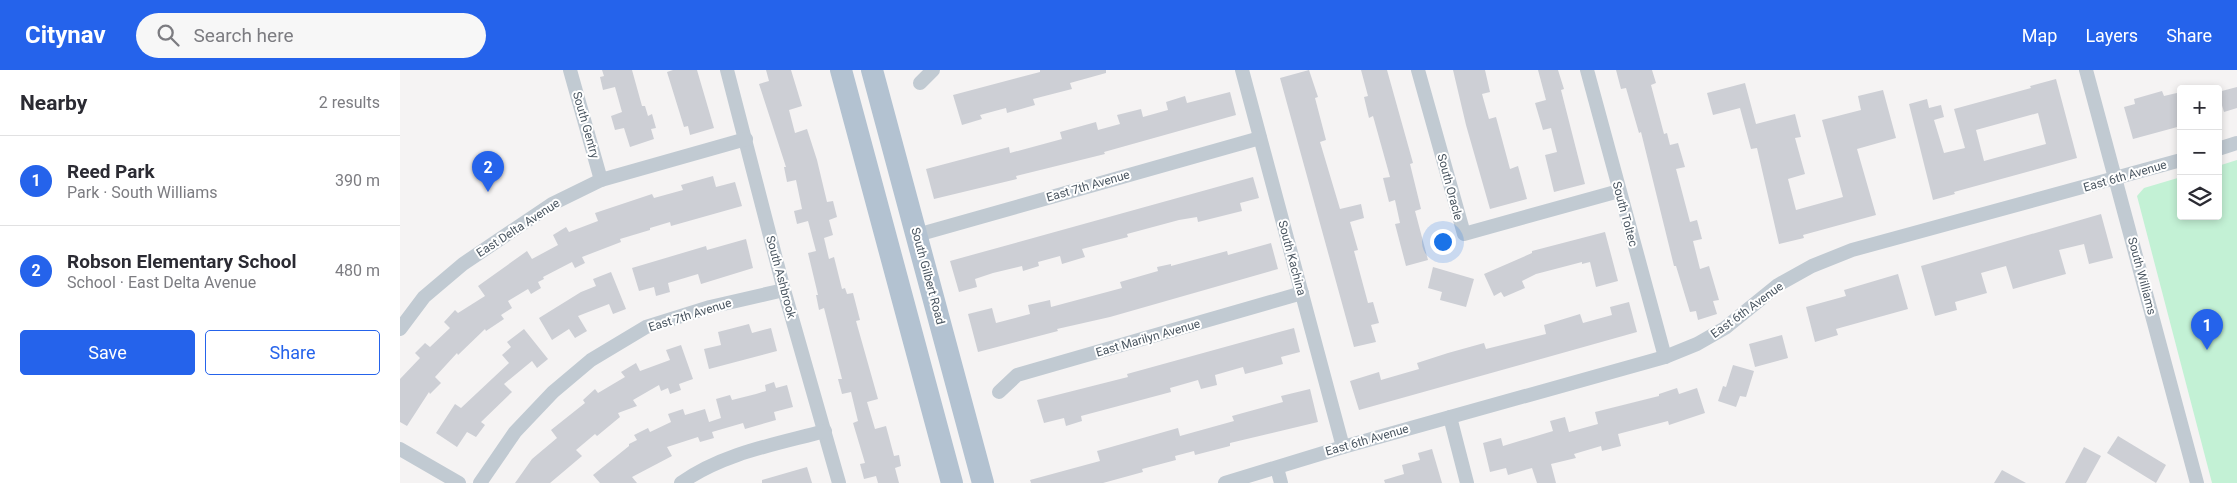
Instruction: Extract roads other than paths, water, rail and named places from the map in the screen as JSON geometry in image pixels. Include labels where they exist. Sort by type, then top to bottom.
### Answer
[{"type":"main road","points":[[841,70],[952,483]]},
{"type":"main road","name":"South Gilbert Road","points":[[872,70],[983,483]]},
{"type":"street","name":"South Gentry","points":[[570,70],[601,180]]},
{"type":"street","name":"South Ashbrook","points":[[727,70],[784,290],[839,483]]},
{"type":"street","points":[[920,83],[933,70]]},
{"type":"street","name":"South Kachina","points":[[1242,70],[1342,446]]},
{"type":"street","name":"South Oracle","points":[[1418,70],[1464,234],[1619,191]]},
{"type":"street","name":"South Toltec","points":[[1587,70],[1665,357]]},
{"type":"street","name":"South Williams","points":[[2086,70],[2197,483]]},
{"type":"street","name":"East 7th Avenue","points":[[917,235],[1260,138]]},
{"type":"street","name":"East Delta Avenue","points":[[400,329],[424,297],[463,264],[552,204],[601,180],[746,139]]},
{"type":"street","points":[[2222,148],[2237,143]]},
{"type":"street","name":"East 6th Avenue","points":[[1225,483],[1342,446],[1665,357],[1697,344],[1718,332],[1778,285],[1820,263],[1860,248],[2177,161]]},
{"type":"street","name":"East 7th Avenue","points":[[480,483],[515,432],[553,392],[591,360],[646,327],[710,307],[784,290]]},
{"type":"street","name":"East Marilyn Avenue","points":[[1000,392],[1017,375],[1302,293]]},
{"type":"street","points":[[1450,416],[1468,483]]},
{"type":"street","points":[[681,483],[694,474],[737,455],[825,431]]},
{"type":"street","points":[[400,449],[459,483]]},
{"type":"street","points":[[1277,468],[1281,483]]},
{"type":"place","name":"Robson Elementary School","points":[[488,192]]},
{"type":"place","name":"Reed Park","points":[[2207,350]]}]
